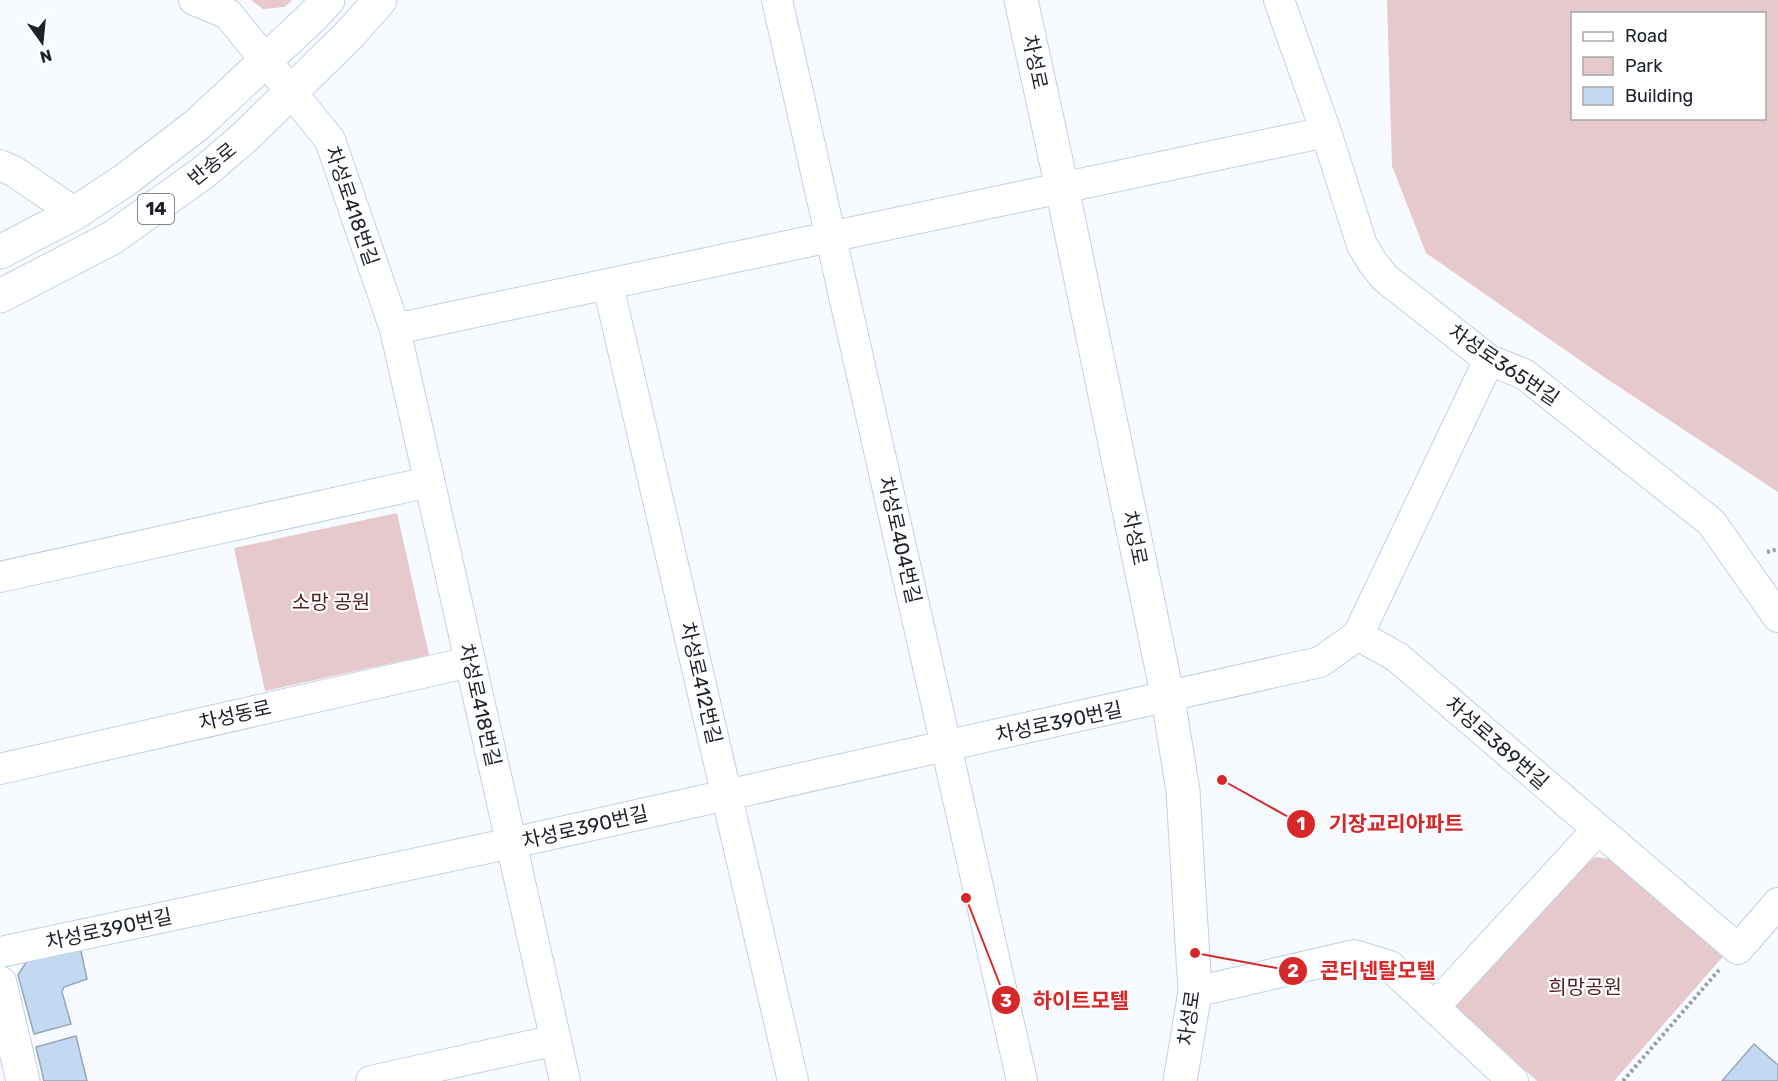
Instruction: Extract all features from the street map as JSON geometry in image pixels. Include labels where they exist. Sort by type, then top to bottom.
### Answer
[{"type":"main road","name":"반송로","points":[[0,252],[75,213],[125,180],[198,124],[328,0]]},
{"type":"main road","name":"반송로","points":[[0,296],[112,238],[159,206],[246,136],[349,35],[380,0]]},
{"type":"main road","name":"차성로","points":[[1021,0],[1168,698],[1183,791],[1195,992],[1180,1081]]},
{"type":"main road","points":[[0,983],[22,1081]]},
{"type":"street","points":[[194,0],[228,14],[291,92]]},
{"type":"street","name":"차성로404번길","points":[[777,0],[1022,1081]]},
{"type":"street","name":"차성로365번길","points":[[1279,0],[1326,132],[1362,245],[1384,278],[1489,360],[1524,374],[1711,522],[1778,617]]},
{"type":"street","name":"차성로418번길","points":[[291,92],[330,140],[394,329],[565,1081]]},
{"type":"street","points":[[394,329],[1326,132]]},
{"type":"street","points":[[0,165],[15,172],[75,213]]},
{"type":"street","name":"차성로412번길","points":[[608,285],[793,1081]]},
{"type":"street","points":[[1168,698],[1320,662],[1358,635],[1489,360]]},
{"type":"street","points":[[0,577],[429,482]]},
{"type":"street","name":"차성로389번길","points":[[1358,635],[1397,657],[1738,949]]},
{"type":"street","name":"차성동로","points":[[0,769],[471,662]]},
{"type":"street","name":"차성로390번길","points":[[0,952],[512,843],[1168,698]]},
{"type":"street","points":[[1434,1007],[1598,829]]},
{"type":"street","points":[[1738,949],[1778,903]]},
{"type":"street","points":[[1195,992],[1354,955],[1390,966],[1513,1081]]},
{"type":"street","points":[[371,1081],[556,1040]]},
{"type":"path","points":[[1623,1081],[1738,949]]},
{"type":"green space","points":[[251,0],[292,0],[285,7],[263,9]]},
{"type":"green space","points":[[1387,0],[1778,0],[1778,492],[1604,377],[1426,253],[1392,166]]},
{"type":"green space","name":"소망 공원","points":[[397,513],[429,655],[265,691],[234,548]]},
{"type":"green space","name":"희망공원","points":[[1596,857],[1609,859],[1726,953],[1614,1081],[1537,1081],[1455,1006],[1585,863]]},
{"type":"building","points":[[80,947],[87,979],[64,987],[62,992],[71,1024],[34,1034],[18,975],[27,961]]},
{"type":"building","points":[[76,1036],[87,1081],[44,1081],[36,1047]]},
{"type":"building","points":[[1754,1044],[1778,1065],[1778,1081],[1722,1081]]},
{"type":"place","name":"기장교리아파트","points":[[1222,780]]},
{"type":"place","name":"하이트모텔","points":[[966,898]]},
{"type":"place","name":"콘티넨탈모텔","points":[[1195,953]]}]
